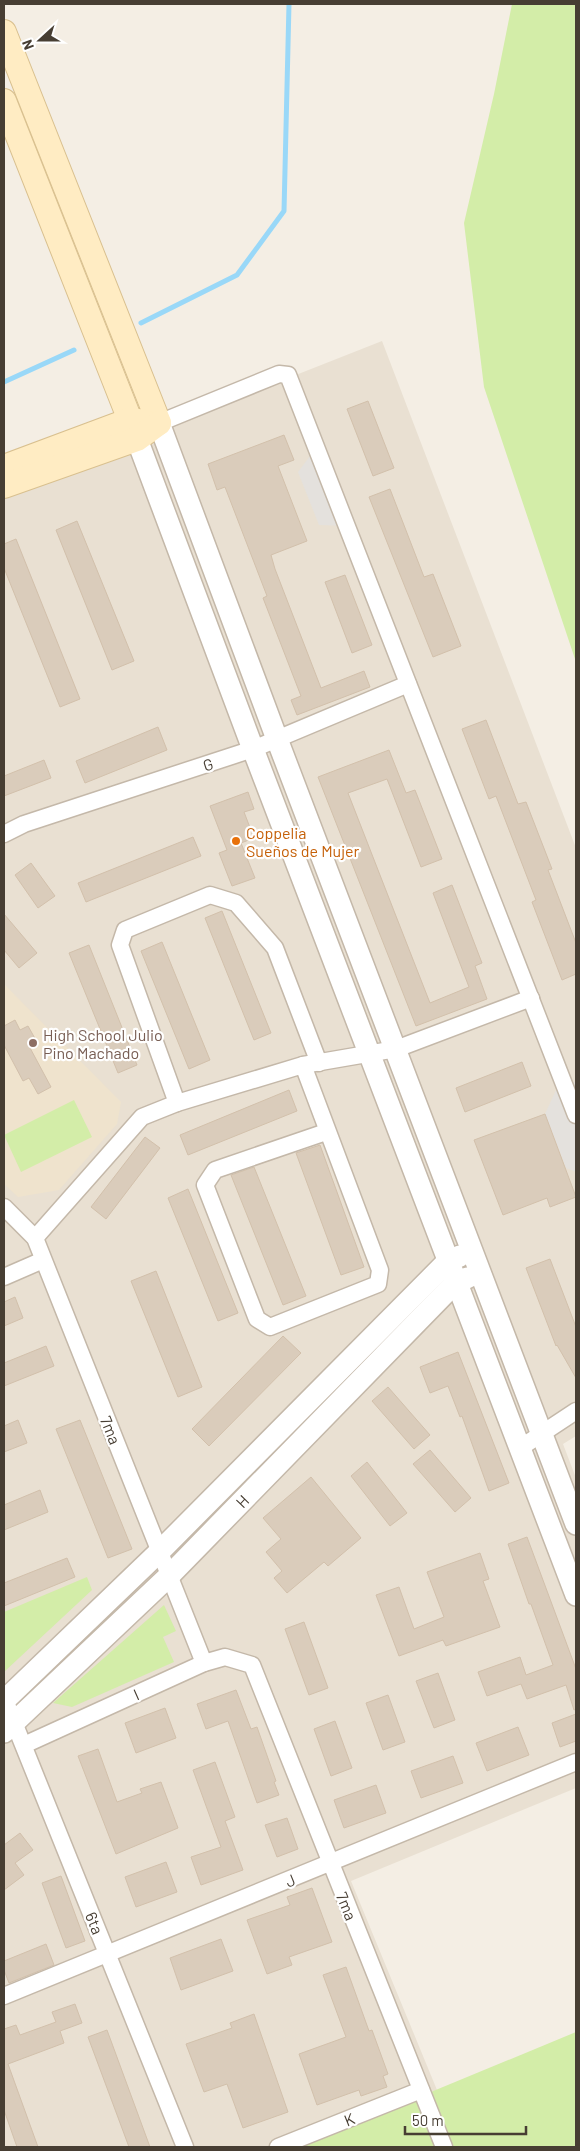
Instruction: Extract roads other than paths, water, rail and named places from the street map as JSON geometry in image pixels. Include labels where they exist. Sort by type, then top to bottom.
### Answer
[{"type":"main road","points":[[4,32],[159,423],[4,467]]},
{"type":"main road","points":[[6,114],[134,430]]},
{"type":"main road","points":[[4,486],[134,430]]},
{"type":"street","points":[[6,114],[34,110]]},
{"type":"street","points":[[576,1115],[288,375],[279,374],[159,423],[277,739],[576,1524]]},
{"type":"street","points":[[134,430],[253,749],[576,1595]]},
{"type":"street","name":"G","points":[[4,834],[24,824],[253,749],[408,684]]},
{"type":"street","points":[[177,1103],[120,946],[125,930],[210,895],[236,903],[275,948],[311,1064],[326,1132],[380,1270],[378,1284],[270,1327],[257,1319],[205,1185],[215,1170],[326,1132]]},
{"type":"street","points":[[35,1238],[142,1117],[177,1103],[311,1064],[396,1049],[531,998]]},
{"type":"street","name":"7ma","points":[[4,1207],[35,1238],[204,1663]]},
{"type":"street","name":"H","points":[[4,1700],[159,1552],[448,1261],[472,1252]]},
{"type":"street","points":[[4,1277],[43,1260]]},
{"type":"street","name":"H","points":[[9,1727],[169,1576],[456,1282],[480,1273]]},
{"type":"street","points":[[520,1448],[576,1410]]},
{"type":"street","name":"I","points":[[24,1745],[204,1663],[226,1657],[252,1665]]},
{"type":"street","name":"7ma","points":[[252,1665],[444,2147]]},
{"type":"street","name":"6ta","points":[[4,1700],[9,1727],[24,1745],[185,2147]]},
{"type":"street","name":"J","points":[[4,1996],[576,1762]]},
{"type":"street","name":"K","points":[[278,2147],[421,2090]]},
{"type":"waterway","points":[[141,323],[237,275],[284,211],[289,4]]},
{"type":"waterway","points":[[4,382],[74,350]]},
{"type":"place","name":"Coppelia Sueños de Mujer","points":[[236,841]]},
{"type":"place","name":"High School Julio Pino Machado","points":[[33,1043]]}]
